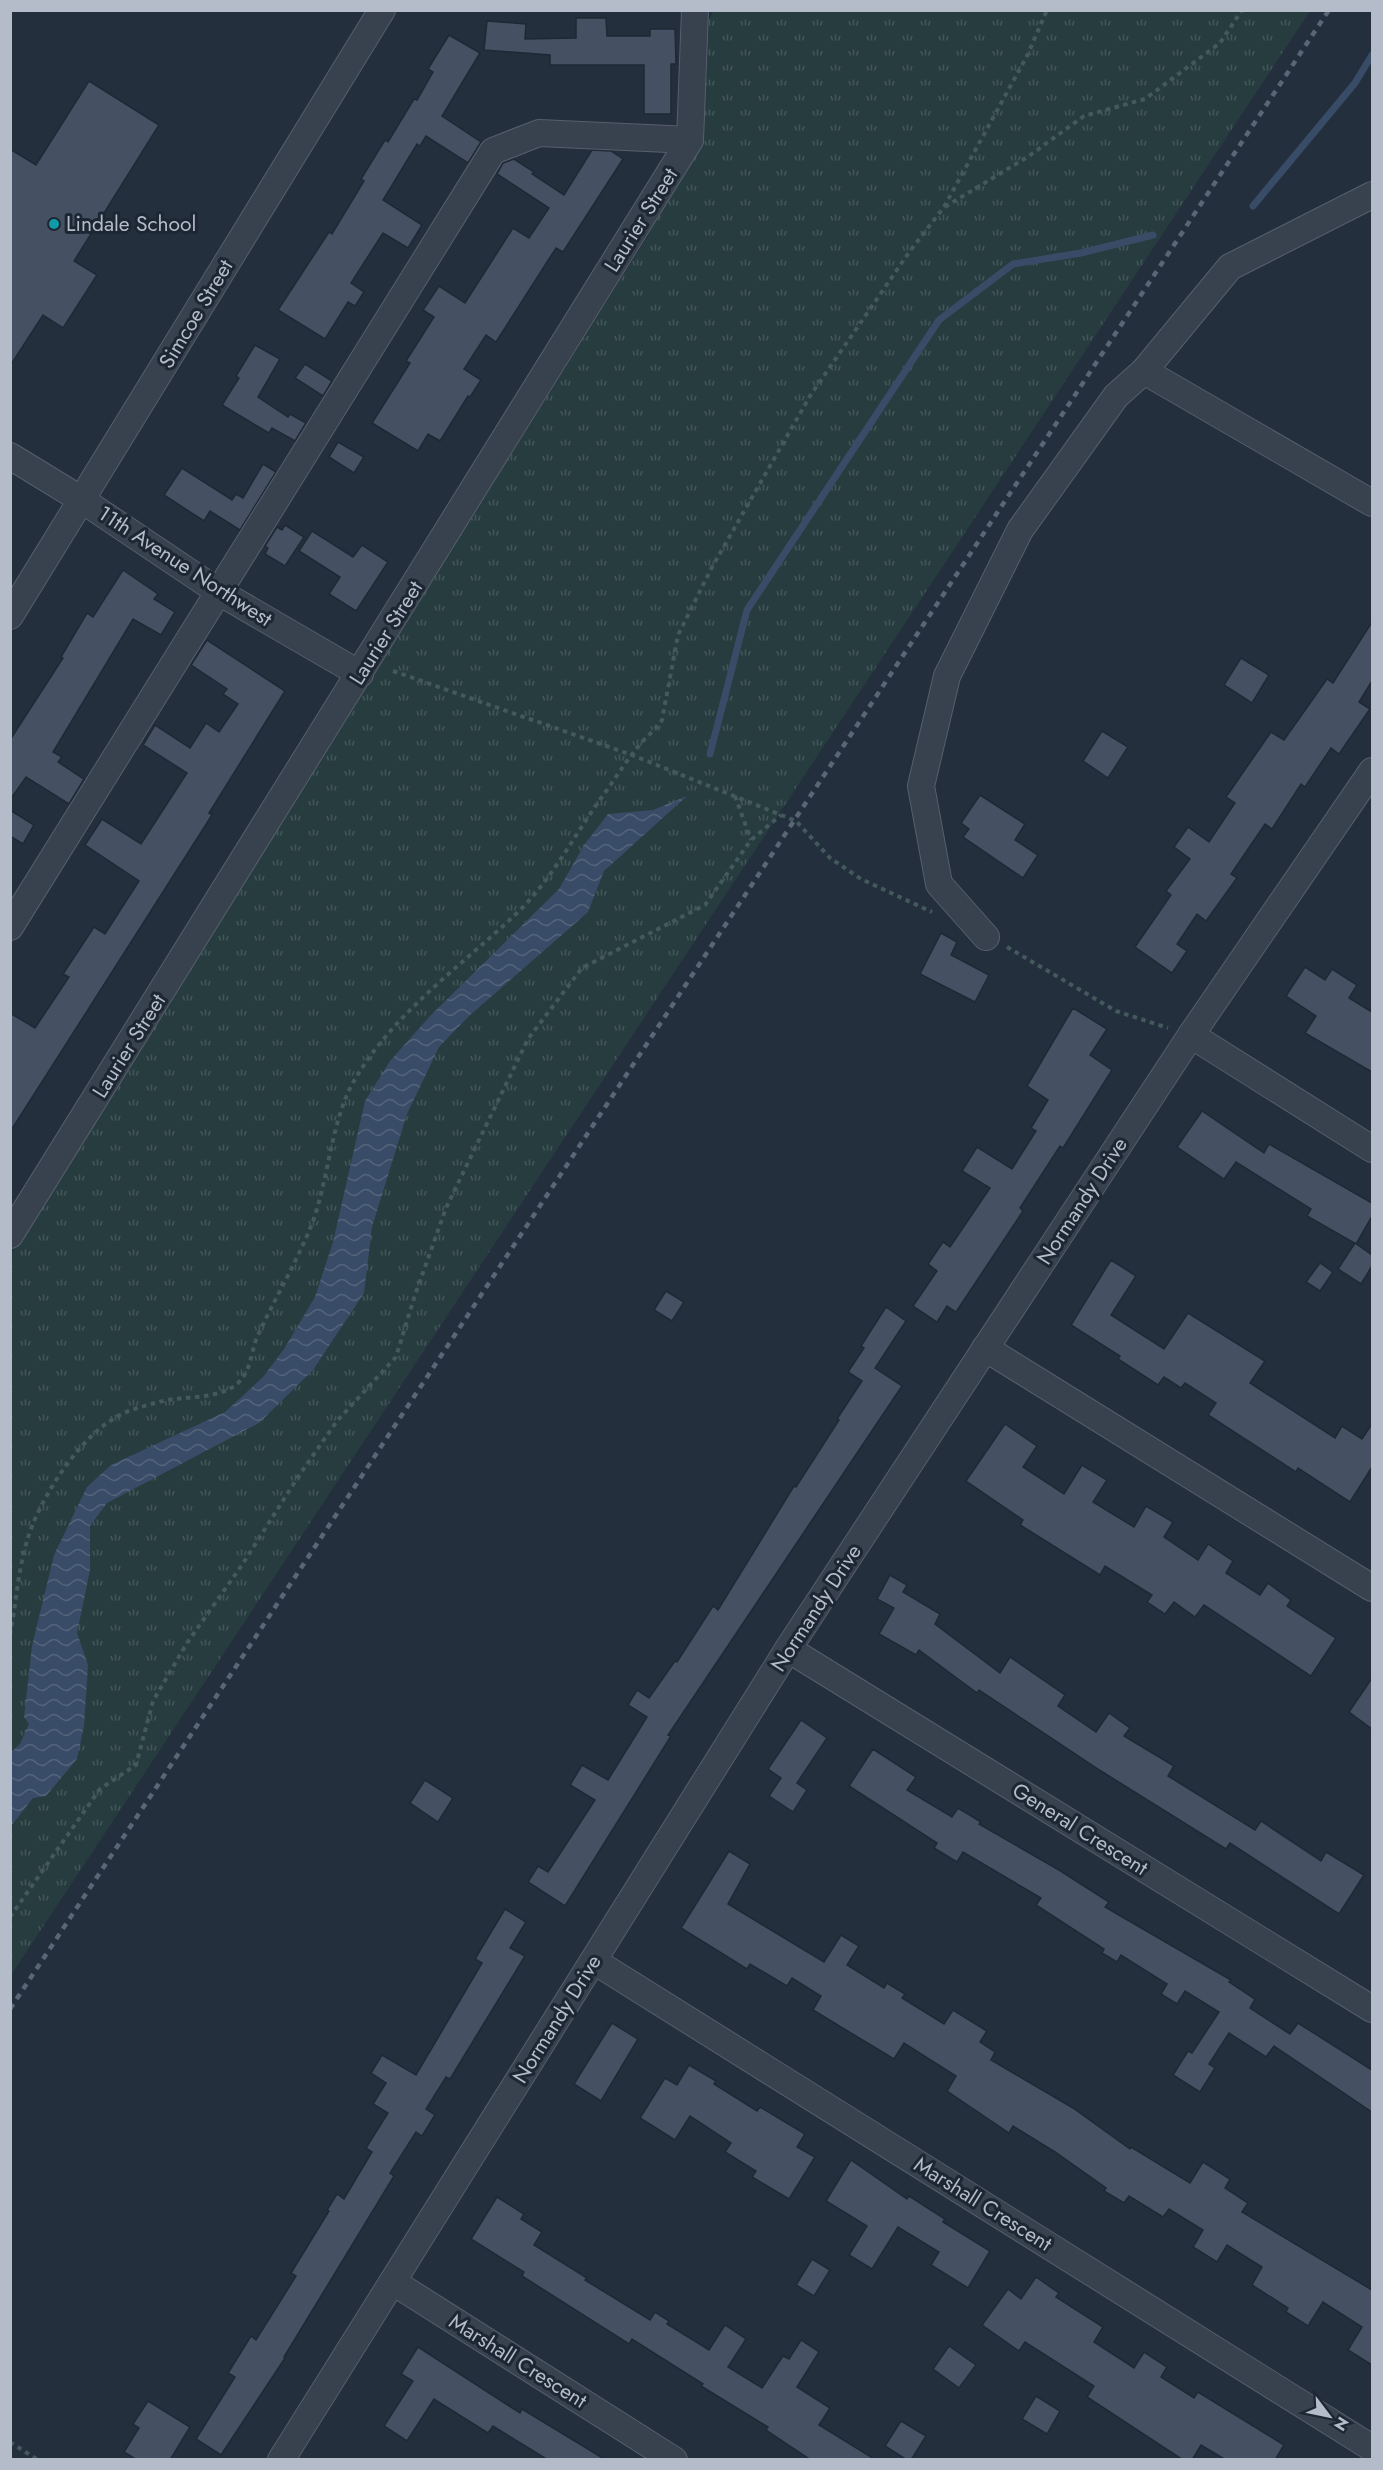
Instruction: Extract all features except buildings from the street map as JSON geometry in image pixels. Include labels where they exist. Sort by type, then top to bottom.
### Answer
[{"type":"street","name":"Simcoe Street","points":[[10,616],[382,10]]},
{"type":"street","name":"Laurier Street","points":[[10,1235],[690,140],[694,10]]},
{"type":"street","points":[[10,927],[494,151],[539,133],[690,140]]},
{"type":"street","points":[[986,937],[939,884],[921,786],[947,676],[1020,530],[1116,396],[1144,371],[1230,267],[1372,195]]},
{"type":"street","points":[[1144,371],[1372,503]]},
{"type":"street","name":"11th Avenue Northwest","points":[[10,456],[82,500],[219,592],[360,674]]},
{"type":"street","name":"Normandy Drive","points":[[282,2460],[788,1649],[1191,1035],[1372,771]]},
{"type":"street","points":[[1191,1035],[1372,1149]]},
{"type":"street","points":[[985,1348],[1372,1588]]},
{"type":"street","name":"General Crescent","points":[[788,1649],[1372,2009]]},
{"type":"street","name":"Marshall Crescent","points":[[594,1961],[1372,2448]]},
{"type":"street","name":"Marshall Crescent","points":[[393,2282],[674,2460]]},
{"type":"path","points":[[10,1635],[27,1542],[51,1485],[81,1448],[109,1421],[135,1409],[163,1401],[223,1392],[238,1383],[251,1363],[256,1338],[312,1222],[339,1121],[354,1080],[388,1035],[429,992],[518,912],[550,877],[586,818],[632,755],[657,728],[662,720],[678,635],[711,569],[810,396],[910,251],[944,207],[1027,56],[1047,10]]},
{"type":"path","points":[[944,207],[1029,156],[1084,116],[1145,99],[1221,43],[1242,10]]},
{"type":"path","points":[[393,671],[632,755],[796,821],[830,858],[861,879],[934,913]]},
{"type":"path","points":[[735,796],[750,840]]},
{"type":"path","points":[[10,1917],[100,1789],[136,1765],[153,1701],[187,1644],[337,1421],[396,1357],[446,1208],[528,1039],[582,968],[705,905],[750,840],[781,815]]},
{"type":"path","points":[[986,937],[1018,952],[1116,1011],[1191,1035]]},
{"type":"path","points":[[10,2442],[38,2460]]},
{"type":"green space","points":[[714,11],[1310,11],[11,1975],[11,1254],[647,237],[694,149],[707,22]]},
{"type":"water","points":[[687,796],[604,871],[588,912],[469,1016],[439,1047],[407,1114],[372,1227],[364,1293],[313,1370],[259,1423],[107,1503],[90,1526],[90,1570],[77,1633],[88,1665],[84,1726],[77,1759],[46,1796],[33,1798],[11,1826],[11,1752],[20,1744],[29,1724],[24,1717],[32,1646],[54,1555],[87,1487],[111,1465],[225,1412],[263,1377],[284,1349],[315,1297],[333,1242],[365,1101],[390,1061],[430,1016],[559,889],[584,845],[608,814],[653,810]]},
{"type":"waterway","points":[[1253,206],[1355,83],[1372,55]]},
{"type":"waterway","points":[[710,754],[747,610],[939,320],[1013,264],[1081,253],[1153,235]]},
{"type":"railway","points":[[10,2009],[1329,10]]},
{"type":"place","name":"Lindale School","points":[[54,224]]}]
